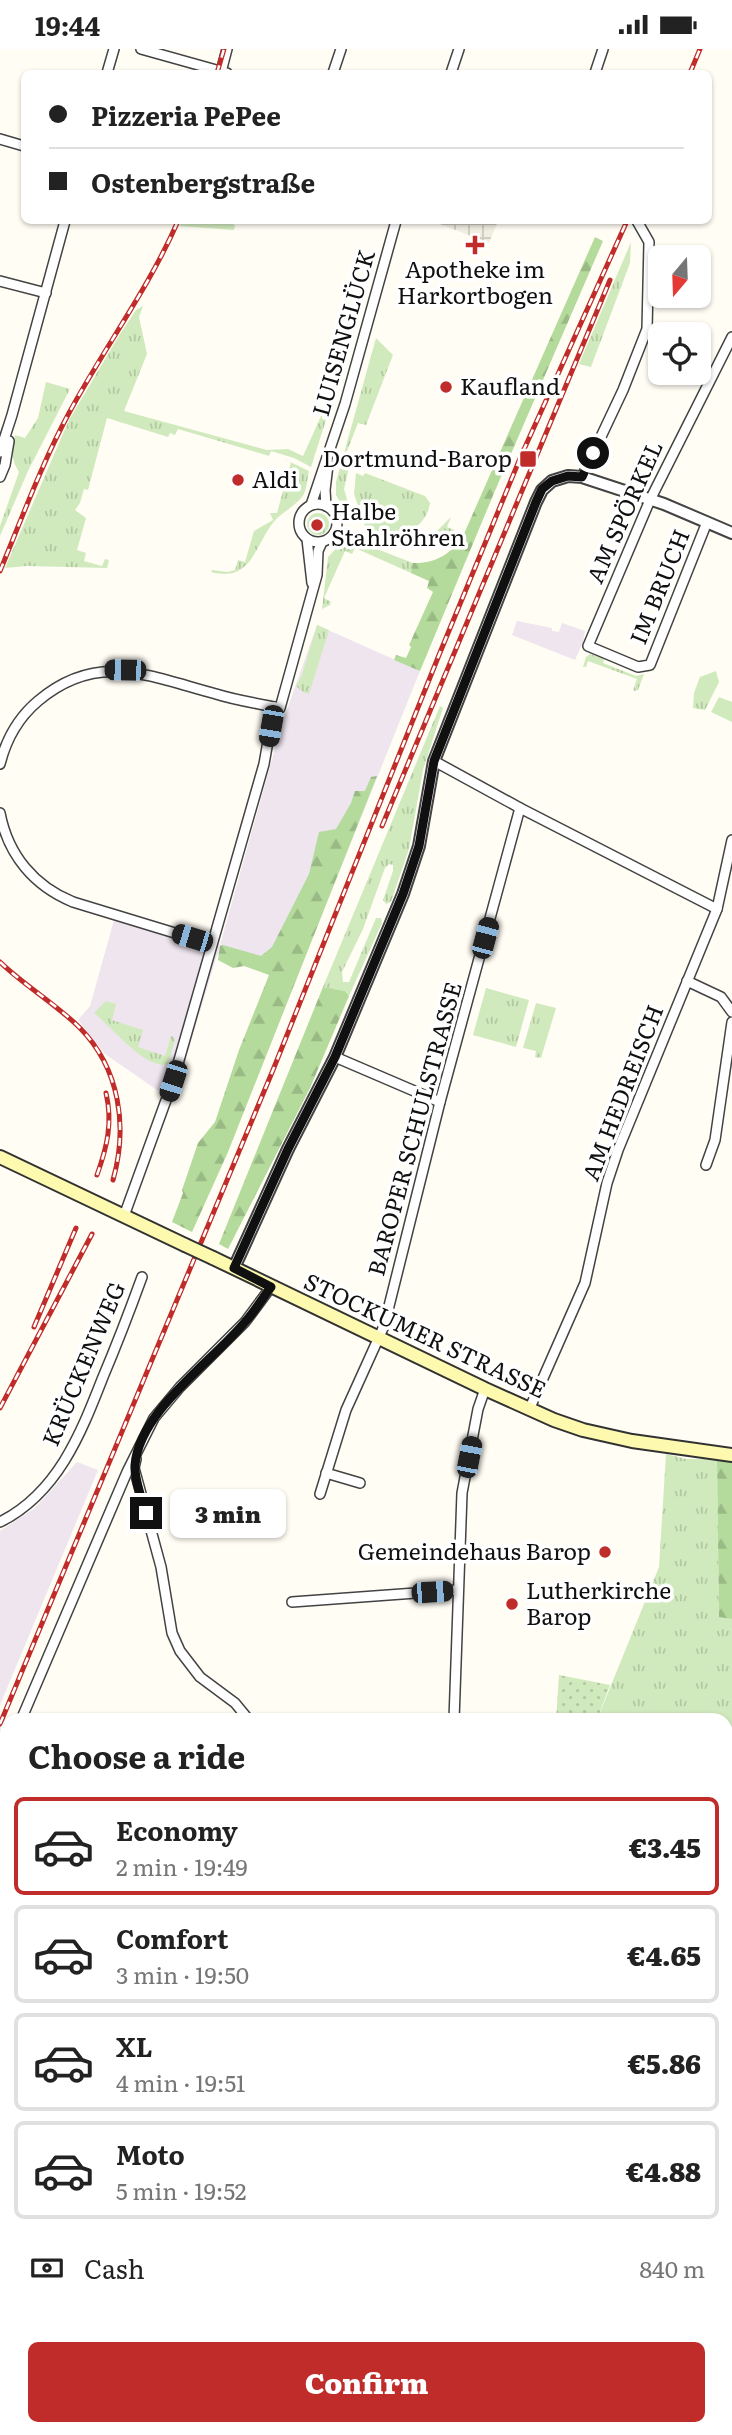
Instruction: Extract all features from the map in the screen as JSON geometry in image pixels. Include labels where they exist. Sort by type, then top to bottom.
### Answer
[{"type":"main road","name":"STOCKUMER STRASSE","points":[[0,1157],[529,1410],[605,1436],[732,1455]]},
{"type":"street","points":[[108,70],[114,49]]},
{"type":"street","points":[[144,49],[214,70]]},
{"type":"street","points":[[224,70],[227,49]]},
{"type":"street","points":[[334,70],[341,49]]},
{"type":"street","points":[[452,70],[459,49]]},
{"type":"street","points":[[597,70],[603,49]]},
{"type":"street","points":[[0,139],[21,144]]},
{"type":"street","points":[[0,452],[64,224]]},
{"type":"street","name":"LUISENGLÜCK","points":[[312,589],[307,539],[301,532],[299,519],[303,510],[311,505],[329,456],[395,224]]},
{"type":"street","points":[[582,477],[623,390],[647,329],[649,242],[639,224]]},
{"type":"street","points":[[0,281],[46,293]]},
{"type":"street","name":"AM SPÖRKEL","points":[[650,665],[638,667],[588,646],[650,500],[728,351],[732,337]]},
{"type":"street","points":[[0,477],[5,465],[12,415]]},
{"type":"street","name":"LUISENGLÜCK","points":[[124,1216],[164,1109],[264,764],[274,707],[280,708],[317,575],[318,551],[337,525],[333,511],[326,506],[329,456]]},
{"type":"street","points":[[234,1268],[288,1149],[335,1057],[410,874],[419,846],[434,761],[542,489],[557,479],[568,476],[582,477],[650,500],[732,533]]},
{"type":"street","points":[[311,505],[326,506]]},
{"type":"street","name":"IM BRUCH","points":[[650,665],[707,522]]},
{"type":"street","points":[[307,539],[322,542]]},
{"type":"street","points":[[0,764],[10,736],[35,704],[74,678],[90,673],[110,670],[143,673],[217,695],[274,707]]},
{"type":"street","points":[[434,761],[717,909]]},
{"type":"street","name":"BAROPER SCHULSTRASSE","points":[[320,1493],[346,1410],[380,1339],[440,1102],[520,808]]},
{"type":"street","points":[[0,813],[3,828],[25,869],[55,895],[212,944]]},
{"type":"street","name":"AM HEDREISCH","points":[[529,1410],[585,1283],[611,1172],[717,909],[732,839]]},
{"type":"street","points":[[687,981],[721,997],[732,1012]]},
{"type":"street","points":[[706,1165],[715,1140],[728,1035],[732,1022]]},
{"type":"street","points":[[335,1057],[440,1102]]},
{"type":"street","name":"KRÜCKENWEG","points":[[0,1523],[30,1503],[55,1475],[78,1439],[142,1277]]},
{"type":"street","points":[[24,1713],[154,1418],[180,1387],[245,1322],[271,1287]]},
{"type":"street","points":[[454,1713],[462,1493],[478,1409],[485,1389]]},
{"type":"street","points":[[138,1450],[135,1468],[161,1567],[172,1633],[180,1651],[200,1677],[235,1703],[243,1713]]},
{"type":"street","points":[[326,1473],[360,1483]]},
{"type":"street","points":[[292,1602],[457,1590]]},
{"type":"shaded area","points":[[440,224],[497,224],[489,243]]},
{"type":"shaded area","points":[[517,621],[552,628],[552,631],[559,632],[562,623],[585,631],[575,660],[512,635]]},
{"type":"shaded area","points":[[317,625],[420,671],[297,977],[217,955],[174,1098],[157,1090],[105,1054],[78,1020],[90,1006],[116,913],[220,945],[282,724]]},
{"type":"shaded area","points":[[77,1462],[98,1470],[0,1705],[0,1531],[35,1508]]},
{"type":"green space","points":[[181,224],[235,225],[234,230],[180,226]]},
{"type":"green space","points":[[595,237],[603,241],[420,671],[394,660],[396,655],[406,658],[411,647],[409,645],[433,592],[427,588],[429,581],[411,573],[413,563],[442,557],[463,536]]},
{"type":"green space","points":[[631,242],[630,263],[591,367],[579,364]]},
{"type":"green space","points":[[143,306],[139,317],[147,354],[124,411],[267,450],[288,449],[303,456],[322,414],[322,419],[326,420],[311,467],[271,451],[269,456],[178,429],[175,435],[170,433],[168,437],[107,418],[88,490],[84,489],[75,510],[86,518],[77,550],[86,553],[84,561],[102,566],[105,559],[109,560],[107,568],[5,568],[69,420],[120,334],[136,310]]},
{"type":"green space","points":[[376,338],[393,355],[366,425],[358,423],[342,464],[349,467],[344,489],[353,520],[351,523],[336,495],[336,482]]},
{"type":"green space","points":[[46,382],[70,389],[28,471],[0,536],[0,526],[19,472],[12,454],[15,435],[25,438],[38,418]]},
{"type":"green space","points":[[291,462],[309,471],[302,497],[273,522],[254,555],[242,569],[224,574],[211,572],[235,570],[238,560],[245,562],[254,531],[273,520],[270,513],[277,513]]},
{"type":"green space","points":[[356,473],[363,476],[365,473],[425,496],[430,503],[427,514],[421,522],[405,533],[386,535],[366,529],[354,494]]},
{"type":"green space","points":[[318,513],[326,516],[329,524],[326,532],[318,535],[310,532],[307,524],[310,516]]},
{"type":"green space","points":[[451,517],[447,527],[454,530],[447,538],[431,546],[413,544],[435,533]]},
{"type":"green space","points":[[344,540],[356,541],[413,563],[411,573],[355,548],[352,554],[345,551],[324,598],[331,602],[330,605],[322,609],[328,557]]},
{"type":"green space","points":[[317,625],[329,630],[309,694],[296,686]]},
{"type":"green space","points":[[590,654],[604,659],[603,663],[636,676],[644,674],[638,690],[633,691],[637,679],[588,661],[586,667],[583,667]]},
{"type":"green space","points":[[716,671],[719,682],[705,710],[693,708],[694,693],[700,677]]},
{"type":"green space","points":[[719,697],[732,702],[732,722],[711,712]]},
{"type":"green space","points":[[440,706],[443,708],[423,770],[409,849],[391,902],[386,904],[383,900],[393,871],[393,865],[389,864],[342,972],[343,982],[349,982],[376,918],[381,918],[382,923],[349,996],[345,991],[323,987]]},
{"type":"green space","points":[[377,776],[228,1152],[192,1232],[172,1222],[198,1143],[215,1122],[239,1050],[269,975],[244,966],[233,968],[218,960],[220,946],[261,956],[272,947],[309,874],[319,832],[336,829],[355,791],[365,791],[371,777]]},
{"type":"green space","points":[[323,987],[345,991],[349,996],[310,1088],[228,1249],[219,1244]]},
{"type":"green space","points":[[486,988],[529,1000],[516,1047],[473,1035]]},
{"type":"green space","points":[[106,1001],[116,1004],[112,1020],[143,1030],[138,1047],[165,1056],[171,1036],[174,1037],[168,1064],[159,1064],[140,1055],[94,1013]]},
{"type":"green space","points":[[536,1003],[556,1008],[541,1058],[535,1057],[536,1051],[523,1048]]},
{"type":"green space","points":[[666,1454],[686,1459],[717,1459],[719,1616],[732,1619],[732,1713],[600,1713],[659,1567]]},
{"type":"green space","points":[[717,1459],[732,1461],[732,1619],[719,1617]]},
{"type":"green space","points":[[559,1675],[610,1685],[600,1713],[556,1713]]},
{"type":"railway","points":[[218,70],[224,49]]},
{"type":"railway","points":[[691,70],[700,49]]},
{"type":"railway","points":[[0,571],[59,432],[154,270],[177,224]]},
{"type":"railway","points":[[5,1713],[273,1070],[521,456],[626,224]]},
{"type":"railway","points":[[382,826],[610,280]]},
{"type":"railway","points":[[0,962],[80,1028],[94,1044],[104,1062],[112,1080],[120,1119],[118,1160],[113,1180]]},
{"type":"railway","points":[[97,1175],[108,1135],[106,1093]]},
{"type":"railway","points":[[34,1327],[76,1228]]},
{"type":"railway","points":[[0,1408],[92,1234]]},
{"type":"place","name":"Apotheke im Harkortbogen","points":[[475,245]]},
{"type":"place","name":"Kaufland","points":[[446,387]]},
{"type":"place","name":"Dortmund-Barop","points":[[528,459]]},
{"type":"place","name":"Aldi","points":[[238,480]]},
{"type":"place","name":"Halbe Stahlröhren","points":[[317,525]]},
{"type":"place","name":"Gemeindehaus Barop","points":[[605,1552]]},
{"type":"place","name":"Lutherkirche Barop","points":[[512,1604]]},
{"type":"route","points":[[146,1513],[135,1468],[138,1450],[154,1418],[180,1387],[245,1322],[271,1287],[234,1268],[288,1149],[335,1057],[403,894],[419,846],[434,761],[520,540],[542,489],[557,479],[568,476],[582,477],[593,453]]}]
